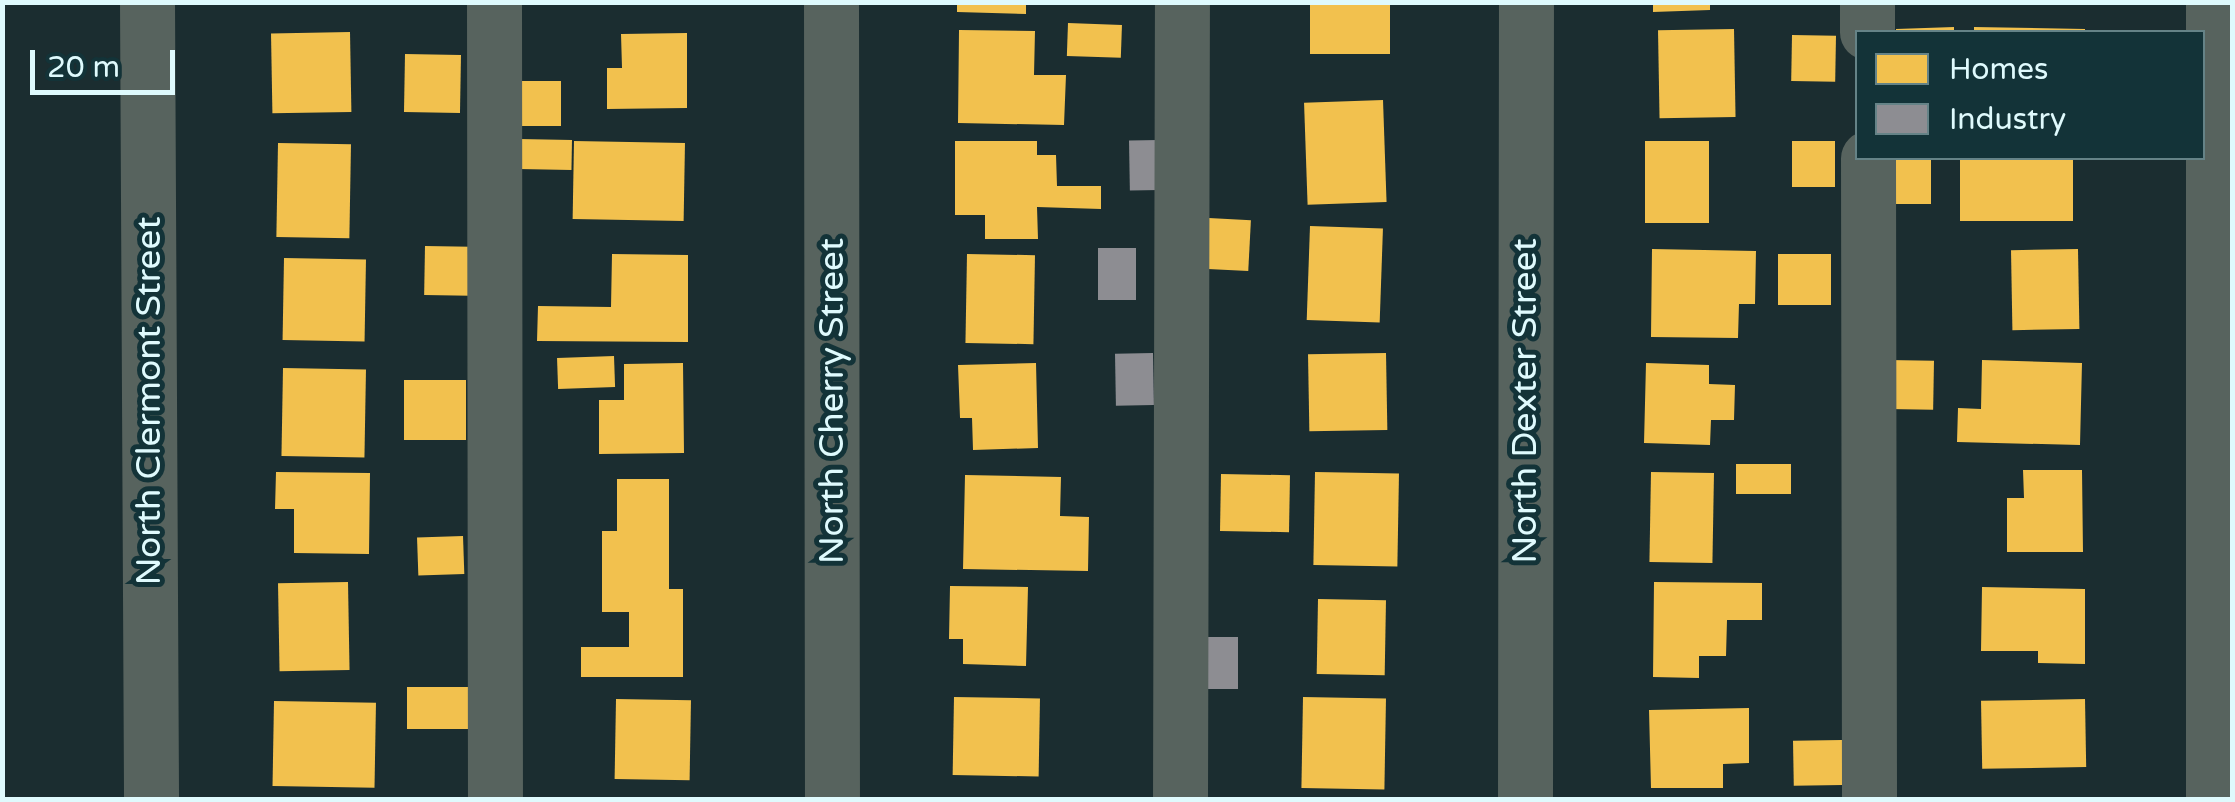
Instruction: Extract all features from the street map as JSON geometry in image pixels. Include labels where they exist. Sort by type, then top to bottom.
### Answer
[{"type":"street","name":"North Clermont Street","points":[[148,2],[151,800]]},
{"type":"street","points":[[494,2],[495,800]]},
{"type":"street","name":"North Cherry Street","points":[[831,2],[832,800]]},
{"type":"street","points":[[1180,800],[1182,2]]},
{"type":"street","name":"North Dexter Street","points":[[1525,800],[1526,2]]},
{"type":"street","points":[[1867,2],[1867,30]]},
{"type":"street","points":[[2212,800],[2213,2]]},
{"type":"street","points":[[1868,160],[1869,800]]},
{"type":"building: Homes","points":[[957,2],[1026,2],[1026,14],[957,12]]},
{"type":"building: Homes","points":[[1310,2],[1390,2],[1390,54],[1310,54]]},
{"type":"building: Homes","points":[[1653,2],[1710,2],[1710,10],[1653,12]]},
{"type":"building: Homes","points":[[1068,23],[1122,25],[1121,58],[1067,56]]},
{"type":"building: Homes","points":[[1954,27],[1954,30],[1896,29]]},
{"type":"building: Homes","points":[[1974,27],[2085,29],[2085,30]]},
{"type":"building: Homes","points":[[1734,29],[1736,117],[1660,118],[1658,30]]},
{"type":"building: Homes","points":[[959,30],[1035,31],[1034,75],[1066,75],[1064,125],[958,123]]},
{"type":"building: Homes","points":[[350,32],[351,112],[272,113],[271,33]]},
{"type":"building: Homes","points":[[687,33],[687,108],[607,109],[607,68],[622,68],[621,34]]},
{"type":"building: Homes","points":[[1792,35],[1836,36],[1835,82],[1791,81]]},
{"type":"building: Homes","points":[[405,54],[461,55],[460,113],[404,112]]},
{"type":"building: Homes","points":[[519,81],[561,81],[561,126],[519,126]]},
{"type":"building: Homes","points":[[1383,100],[1387,202],[1308,205],[1304,103]]},
{"type":"building: Homes","points":[[519,139],[572,140],[571,170],[518,169]]},
{"type":"building: Homes","points":[[574,141],[685,143],[684,221],[573,219]]},
{"type":"building: Homes","points":[[955,141],[1037,141],[1037,155],[1056,155],[1057,186],[1101,186],[1101,209],[1037,207],[1038,239],[985,239],[985,215],[955,215]]},
{"type":"building: Homes","points":[[1645,141],[1709,141],[1709,223],[1645,223]]},
{"type":"building: Homes","points":[[1792,141],[1835,141],[1835,187],[1792,187]]},
{"type":"building: Homes","points":[[278,143],[351,144],[349,238],[276,237]]},
{"type":"building: Homes","points":[[1886,160],[1931,160],[1931,204],[1886,204]]},
{"type":"building: Homes","points":[[1960,160],[2073,160],[2073,221],[1960,221]]},
{"type":"building: Homes","points":[[1190,217],[1251,220],[1248,271],[1187,268]]},
{"type":"building: Homes","points":[[1310,226],[1383,229],[1380,322],[1307,320]]},
{"type":"building: Homes","points":[[425,246],[471,247],[470,296],[424,295]]},
{"type":"building: Homes","points":[[1652,249],[1756,251],[1755,304],[1739,304],[1738,338],[1651,337]]},
{"type":"building: Homes","points":[[2078,249],[2079,329],[2012,330],[2011,250]]},
{"type":"building: Homes","points":[[612,254],[688,255],[688,342],[537,341],[538,306],[611,307]]},
{"type":"building: Homes","points":[[967,254],[1035,255],[1033,344],[965,343]]},
{"type":"building: Homes","points":[[1778,254],[1831,254],[1831,305],[1778,305]]},
{"type":"building: Homes","points":[[284,258],[366,259],[365,341],[283,340]]},
{"type":"building: Homes","points":[[1386,353],[1387,430],[1309,431],[1308,354]]},
{"type":"building: Homes","points":[[614,356],[615,387],[558,389],[557,358]]},
{"type":"building: Homes","points":[[1888,360],[1934,361],[1933,410],[1887,409]]},
{"type":"building: Homes","points":[[1982,360],[2082,363],[2080,445],[1957,442],[1958,408],[1981,409]]},
{"type":"building: Homes","points":[[683,363],[684,453],[599,454],[599,400],[624,400],[624,364]]},
{"type":"building: Homes","points":[[1036,363],[1038,448],[973,450],[972,418],[960,418],[958,365]]},
{"type":"building: Homes","points":[[1646,363],[1709,365],[1709,384],[1735,385],[1734,420],[1711,420],[1710,445],[1644,443]]},
{"type":"building: Homes","points":[[283,368],[366,369],[364,457],[281,456]]},
{"type":"building: Homes","points":[[404,380],[466,380],[466,440],[404,440]]},
{"type":"building: Homes","points":[[1736,464],[1791,464],[1791,494],[1736,494]]},
{"type":"building: Homes","points":[[2023,470],[2082,470],[2083,552],[2007,552],[2007,498],[2024,498]]},
{"type":"building: Homes","points":[[276,472],[370,473],[369,554],[294,553],[294,509],[275,509]]},
{"type":"building: Homes","points":[[1315,472],[1399,473],[1397,566],[1313,565]]},
{"type":"building: Homes","points":[[1651,472],[1714,473],[1712,563],[1649,562]]},
{"type":"building: Homes","points":[[1221,474],[1290,475],[1289,532],[1220,531]]},
{"type":"building: Homes","points":[[965,475],[1061,477],[1060,516],[1089,517],[1088,571],[963,569]]},
{"type":"building: Homes","points":[[617,479],[669,479],[669,589],[683,589],[683,677],[581,677],[581,647],[629,647],[629,612],[602,612],[602,531],[617,531]]},
{"type":"building: Homes","points":[[463,536],[464,574],[418,576],[417,538]]},
{"type":"building: Homes","points":[[348,582],[350,670],[280,671],[278,583]]},
{"type":"building: Homes","points":[[1654,582],[1762,583],[1762,620],[1727,620],[1726,656],[1699,656],[1699,678],[1653,677]]},
{"type":"building: Homes","points":[[950,586],[1028,587],[1026,666],[963,664],[963,639],[949,639]]},
{"type":"building: Homes","points":[[1982,587],[2085,589],[2085,664],[2038,663],[2038,651],[1981,651]]},
{"type":"building: Homes","points":[[1318,599],[1386,600],[1385,675],[1317,674]]},
{"type":"building: Homes","points":[[407,687],[468,687],[468,729],[407,729]]},
{"type":"building: Homes","points":[[954,697],[1040,699],[1039,776],[953,775]]},
{"type":"building: Homes","points":[[1303,697],[1386,698],[1384,789],[1301,788]]},
{"type":"building: Homes","points":[[616,699],[691,700],[690,780],[615,779]]},
{"type":"building: Homes","points":[[2085,699],[2086,767],[1982,769],[1981,701]]},
{"type":"building: Homes","points":[[274,701],[376,703],[375,788],[273,786]]},
{"type":"building: Homes","points":[[1749,708],[1749,763],[1723,764],[1723,788],[1651,788],[1649,710]]},
{"type":"building: Homes","points":[[1842,740],[1843,785],[1794,786],[1793,741]]},
{"type":"building: Industry","points":[[1159,140],[1160,190],[1130,191],[1129,141]]},
{"type":"building: Industry","points":[[1098,248],[1136,248],[1136,300],[1098,300]]},
{"type":"building: Industry","points":[[1153,353],[1154,405],[1116,406],[1115,354]]},
{"type":"building: Industry","points":[[1200,637],[1238,637],[1238,689],[1200,689]]}]
